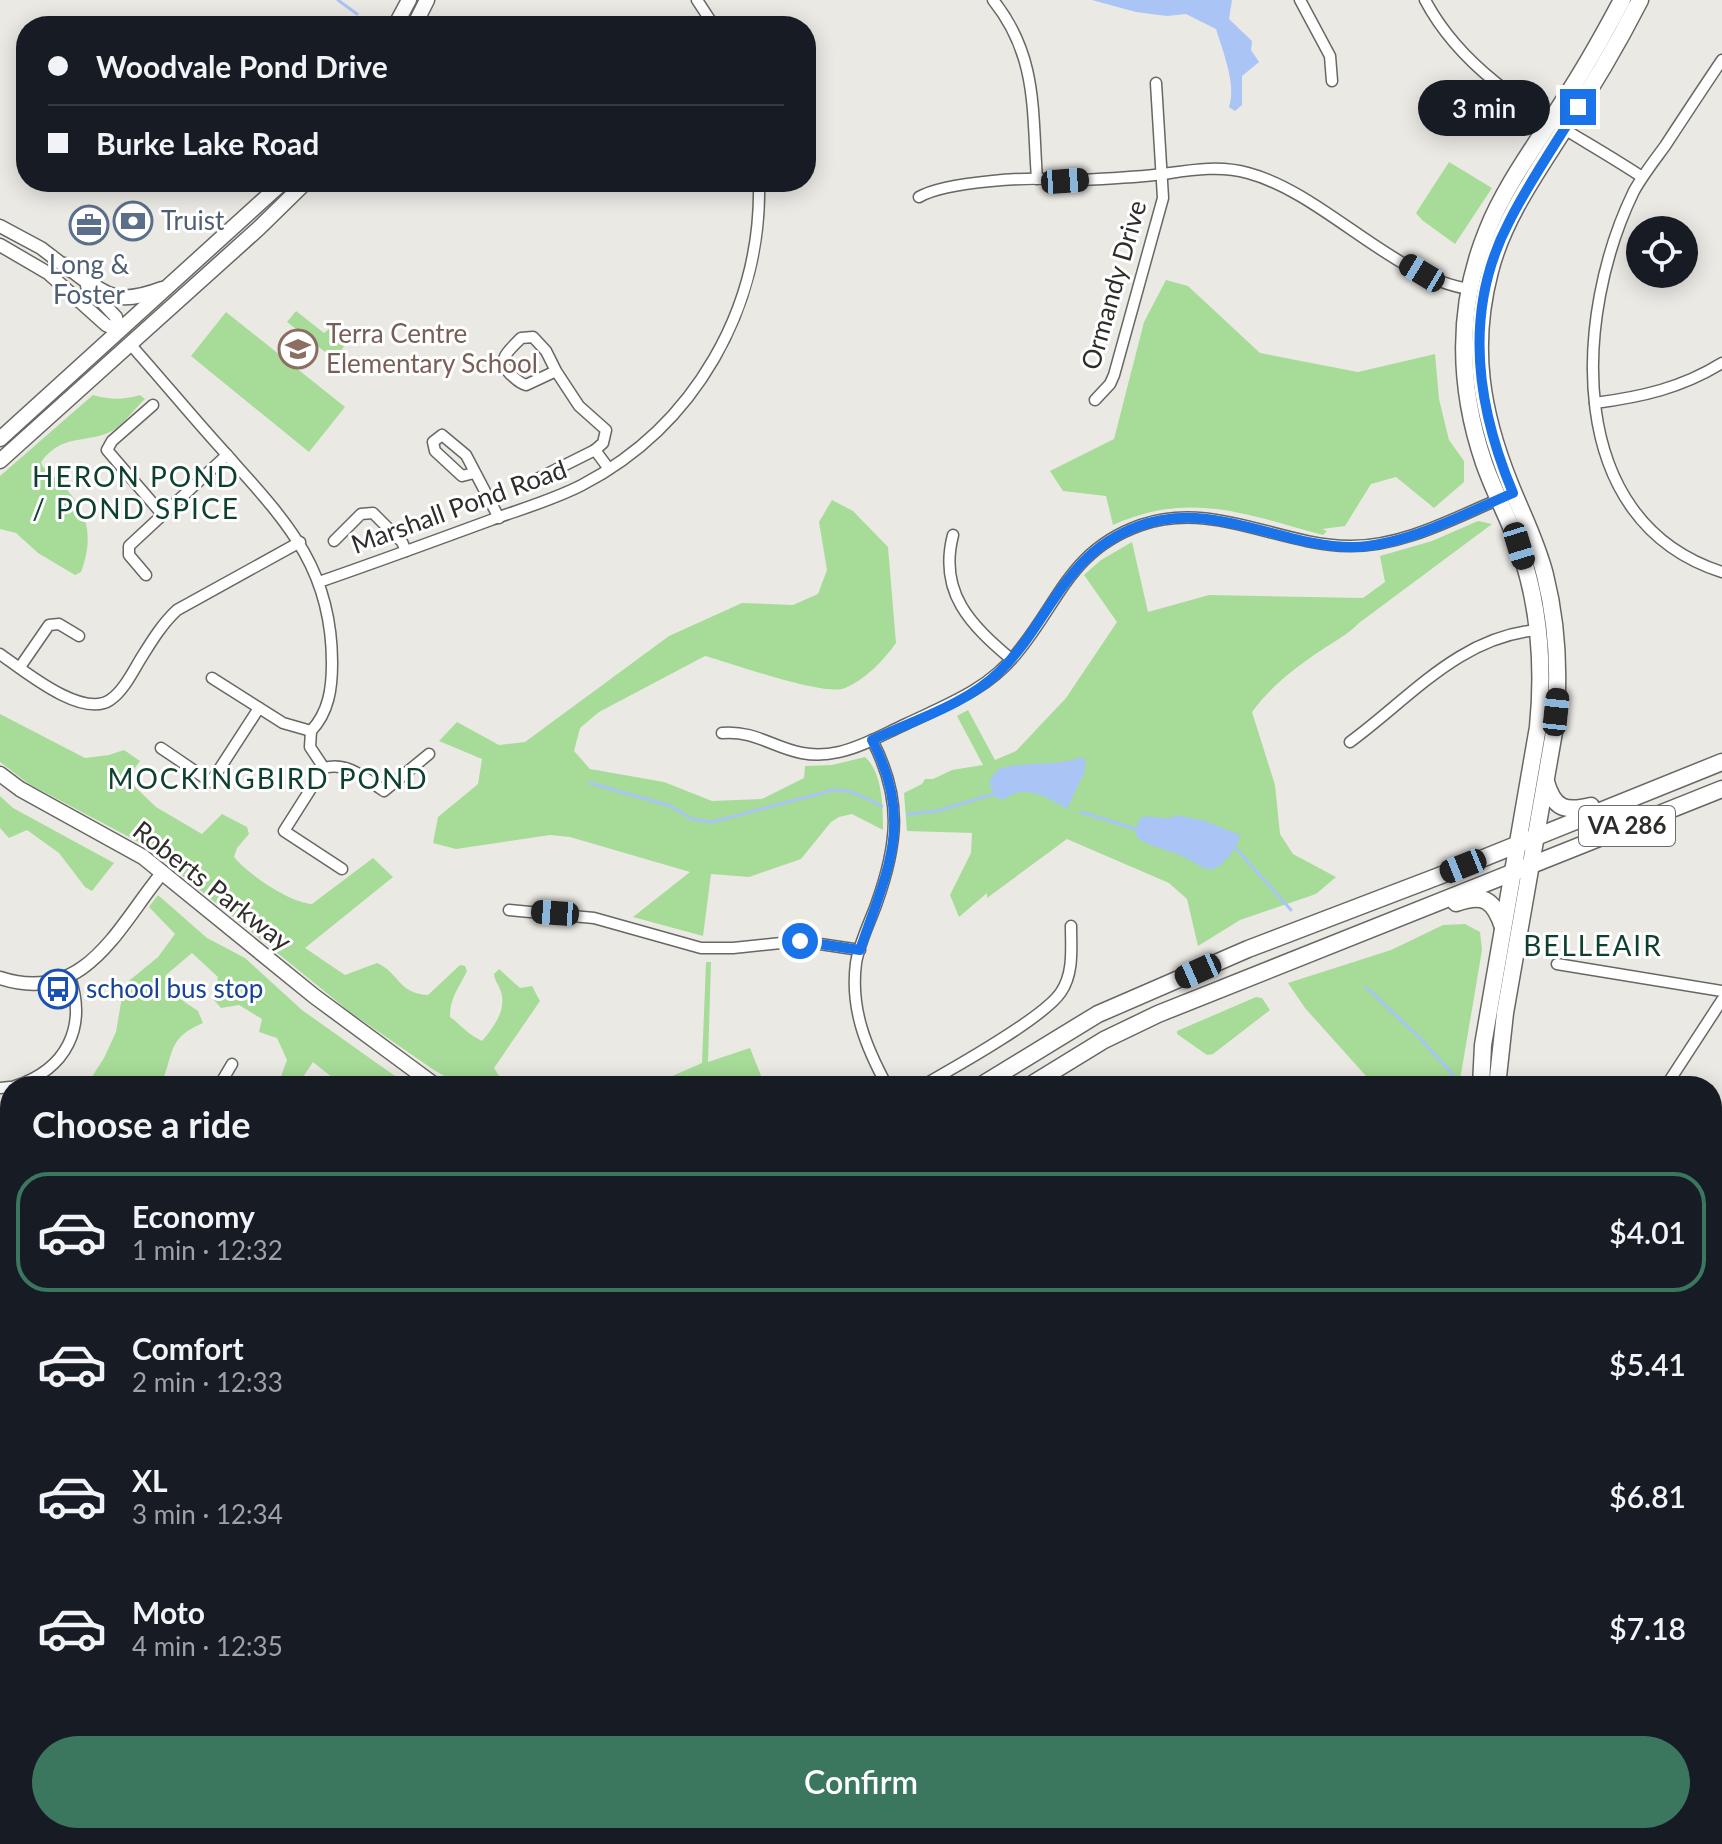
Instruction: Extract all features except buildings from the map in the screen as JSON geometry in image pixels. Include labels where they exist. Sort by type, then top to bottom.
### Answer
[{"type":"main road","points":[[1481,1076],[1483,1045],[1538,727],[1542,687],[1538,630],[1527,574],[1484,408],[1479,358],[1482,310],[1490,269],[1508,223],[1622,0]]},
{"type":"main road","points":[[1498,1076],[1505,1013],[1546,782],[1558,691],[1557,649],[1545,573],[1476,438],[1465,384],[1465,316],[1469,289],[1496,211],[1558,125],[1640,0]]},
{"type":"main road","points":[[0,439],[272,192]]},
{"type":"main road","points":[[0,461],[296,192]]},
{"type":"main road","points":[[65,265],[104,293],[119,298],[140,297],[170,286]]},
{"type":"main road","points":[[119,331],[130,344]]},
{"type":"main road","name":"VA 286","points":[[996,1076],[1098,1014],[1248,949],[1722,762]]},
{"type":"main road","name":"Roberts Parkway","points":[[0,774],[20,789],[122,844],[163,872],[262,954],[423,1076]]},
{"type":"main road","points":[[1546,782],[1549,795],[1556,803],[1574,810],[1643,792]]},
{"type":"main road","name":"VA 286","points":[[1045,1076],[1104,1040],[1158,1014],[1722,789]]},
{"type":"main road","points":[[1404,916],[1477,898],[1491,903],[1498,910],[1503,927]]},
{"type":"main road","name":"Roberts Parkway","points":[[386,1048],[432,1076]]},
{"type":"street","points":[[993,0],[1010,23],[1027,63],[1037,179]]},
{"type":"street","points":[[1300,0],[1330,56],[1332,81]]},
{"type":"street","points":[[1425,0],[1441,26],[1469,60],[1498,85],[1642,177]]},
{"type":"street","points":[[1722,60],[1642,177],[1618,231],[1599,297],[1593,347],[1595,403],[1609,466],[1630,506],[1649,528],[1673,548],[1700,564],[1722,572]]},
{"type":"street","name":"Ormandy Drive","points":[[1095,400],[1114,375],[1163,198],[1156,83]]},
{"type":"street","points":[[919,197],[940,188],[1037,179],[1065,181],[1214,169],[1238,171],[1259,176],[1285,189],[1422,273],[1443,283],[1469,289]]},
{"type":"street","name":"Marshall Pond Road","points":[[319,582],[556,497],[609,469],[647,441],[678,410],[702,379],[739,308],[759,227],[759,192]]},
{"type":"street","points":[[0,226],[65,265],[116,317],[119,331]]},
{"type":"street","points":[[0,245],[48,273],[106,325],[119,331]]},
{"type":"street","points":[[533,481],[595,450],[603,443],[606,430],[579,406],[546,351],[533,337],[521,338],[504,355],[502,362],[512,376],[526,385],[556,371]]},
{"type":"street","points":[[130,344],[269,501],[300,542],[319,582],[328,616],[332,667],[326,712],[311,731],[310,747],[324,768]]},
{"type":"street","points":[[1595,403],[1674,387],[1722,363]]},
{"type":"street","points":[[153,405],[112,441],[107,450],[162,514]]},
{"type":"street","points":[[595,450],[609,469]]},
{"type":"street","points":[[146,575],[129,555],[132,542],[227,455]]},
{"type":"street","points":[[474,473],[499,518]]},
{"type":"street","points":[[722,733],[744,733],[788,751],[812,755],[841,752],[967,696],[989,681],[1011,659],[1078,566],[1108,541],[1142,525],[1173,518],[1209,517],[1315,543],[1364,546],[1411,535],[1506,496]]},
{"type":"street","points":[[334,541],[361,514],[367,512],[373,513],[402,542],[406,551]]},
{"type":"street","points":[[953,535],[948,566],[956,596],[969,618],[1011,659]]},
{"type":"street","points":[[0,654],[42,684],[79,702],[102,704],[116,694],[162,626],[177,610],[300,542]]},
{"type":"street","points":[[20,667],[49,625],[59,624],[79,636]]},
{"type":"street","points":[[1350,742],[1439,669],[1468,651],[1506,635],[1538,630]]},
{"type":"street","points":[[212,678],[283,723],[311,731]]},
{"type":"street","points":[[161,748],[211,782],[259,708]]},
{"type":"street","points":[[872,740],[890,784],[895,831],[890,864],[856,964],[856,990],[859,1022],[881,1076]]},
{"type":"street","points":[[342,869],[284,831],[324,768],[345,766],[384,791],[429,754]]},
{"type":"street","points":[[0,978],[32,983],[70,977],[103,952],[163,872]]},
{"type":"street","points":[[509,910],[594,918],[701,948],[800,941],[860,950]]},
{"type":"street","points":[[938,1076],[1028,1020],[1061,993],[1071,965],[1071,926]]},
{"type":"street","points":[[1557,964],[1722,991]]},
{"type":"street","points":[[36,1076],[51,1066],[71,1040],[78,1007],[70,977]]},
{"type":"street","points":[[1673,1076],[1722,1000]]},
{"type":"street","points":[[225,1076],[232,1064]]},
{"type":"green space","points":[[1449,162],[1492,188],[1455,244],[1416,213]]},
{"type":"green space","points":[[1166,280],[1188,286],[1260,353],[1358,372],[1435,354],[1439,399],[1449,440],[1464,461],[1464,482],[1434,508],[1396,477],[1371,484],[1345,526],[1322,529],[1327,531],[1323,535],[1219,509],[1168,509],[1113,525],[1106,496],[1063,491],[1050,471],[1114,439],[1144,322]]},
{"type":"green space","points":[[296,311],[324,333],[329,329],[347,343],[334,359],[287,322]]},
{"type":"green space","points":[[226,312],[345,407],[309,452],[191,356]]},
{"type":"green space","points":[[93,395],[116,399],[140,395],[145,399],[112,431],[66,443],[41,462],[76,501],[86,526],[86,555],[81,572],[75,575],[38,553],[16,533],[0,529],[0,476]]},
{"type":"green space","points":[[832,500],[853,511],[888,547],[896,643],[874,669],[845,688],[818,688],[705,656],[599,712],[580,728],[574,751],[590,769],[664,782],[712,801],[762,799],[804,778],[805,766],[832,765],[865,757],[879,781],[883,830],[852,814],[839,817],[831,822],[801,859],[749,877],[711,874],[703,936],[633,917],[690,872],[570,837],[550,835],[456,849],[433,843],[438,817],[478,784],[482,759],[439,741],[457,722],[499,745],[525,742],[669,636],[742,603],[793,605],[818,594],[827,570],[819,522]]},
{"type":"green space","points":[[1478,521],[1492,524],[1294,670],[1252,712],[1275,785],[1280,834],[1293,854],[1336,877],[1316,894],[1240,920],[1198,946],[1187,899],[1169,883],[1067,839],[987,898],[987,893],[959,917],[950,895],[971,853],[972,833],[907,831],[904,793],[922,784],[925,779],[933,779],[952,770],[983,765],[957,716],[968,710],[995,760],[1016,751],[1066,698],[1117,622],[1084,575],[1101,560],[1132,542],[1148,612],[1209,595],[1363,598],[1385,582],[1380,556],[1432,541]]},
{"type":"green space","points":[[0,714],[85,758],[124,750],[140,761],[132,772],[133,785],[156,807],[202,834],[222,814],[247,827],[249,834],[237,848],[234,857],[259,879],[303,902],[312,904],[373,858],[393,877],[305,948],[345,975],[377,963],[410,991],[428,995],[460,965],[465,966],[467,971],[453,998],[450,1017],[482,1041],[501,1012],[501,992],[494,974],[499,969],[520,988],[532,986],[540,1001],[494,1068],[499,1076],[444,1076],[350,1012],[146,846],[29,784],[0,762]]},
{"type":"green space","points":[[0,796],[13,808],[114,863],[92,891],[85,887],[59,853],[27,830],[9,838],[0,828]]},
{"type":"green space","points":[[158,895],[207,938],[245,958],[302,1010],[395,1076],[330,1076],[313,1062],[304,1076],[281,1076],[287,1060],[277,1038],[259,1032],[262,1019],[239,1005],[221,1008],[213,999],[218,977],[192,953],[166,975],[170,992],[198,1011],[203,1023],[182,1035],[173,1049],[165,1076],[92,1076],[116,1032],[124,985],[158,957],[175,934],[149,907]]},
{"type":"green space","points":[[1465,924],[1480,932],[1482,950],[1461,1076],[1366,1076],[1305,1008],[1288,983],[1391,950],[1443,925]]},
{"type":"green space","points":[[706,962],[711,962],[708,1062],[750,1048],[761,1076],[672,1076],[702,1063]]},
{"type":"green space","points":[[1256,997],[1262,998],[1270,1010],[1213,1054],[1207,1055],[1177,1034],[1177,1031]]},
{"type":"water","points":[[1092,0],[1232,0],[1229,19],[1252,41],[1251,50],[1259,62],[1242,76],[1242,105],[1235,111],[1229,107],[1230,78],[1216,29],[1186,14],[1167,16],[1136,12]]},
{"type":"water","points":[[1082,757],[1086,761],[1084,773],[1067,809],[1043,796],[1027,792],[1003,800],[995,797],[989,783],[1001,768]]},
{"type":"water","points":[[1177,815],[1205,821],[1240,835],[1237,844],[1222,864],[1210,869],[1149,844],[1135,832],[1140,818]]},
{"type":"waterway","points":[[338,0],[357,14]]},
{"type":"waterway","points":[[590,783],[671,806],[692,819],[712,822],[833,790],[853,793],[882,806]]},
{"type":"waterway","points":[[908,814],[937,811],[997,793]]},
{"type":"waterway","points":[[1081,812],[1139,830]]},
{"type":"waterway","points":[[1233,845],[1291,910]]},
{"type":"waterway","points":[[1366,987],[1419,1037],[1454,1076]]},
{"type":"place","name":"Truist","points":[[133,221]]},
{"type":"place","name":"Long & Foster","points":[[89,225]]},
{"type":"place","name":"Terra Centre Elementary School","points":[[298,349]]},
{"type":"place","name":"school bus stop","points":[[58,989]]},
{"type":"district","name":"HERON POND / POND SPICE","points":[[136,493]]},
{"type":"district","name":"MOCKINGBIRD POND","points":[[268,779]]},
{"type":"district","name":"BELLEAIR","points":[[1593,946]]},
{"type":"route","points":[[800,941],[860,950],[883,886],[894,848],[893,797],[872,740],[967,696],[989,681],[1017,653],[1068,577],[1108,541],[1158,520],[1209,517],[1315,543],[1364,546],[1411,535],[1513,493],[1484,408],[1479,358],[1484,297],[1496,250],[1508,223],[1578,107]]}]
